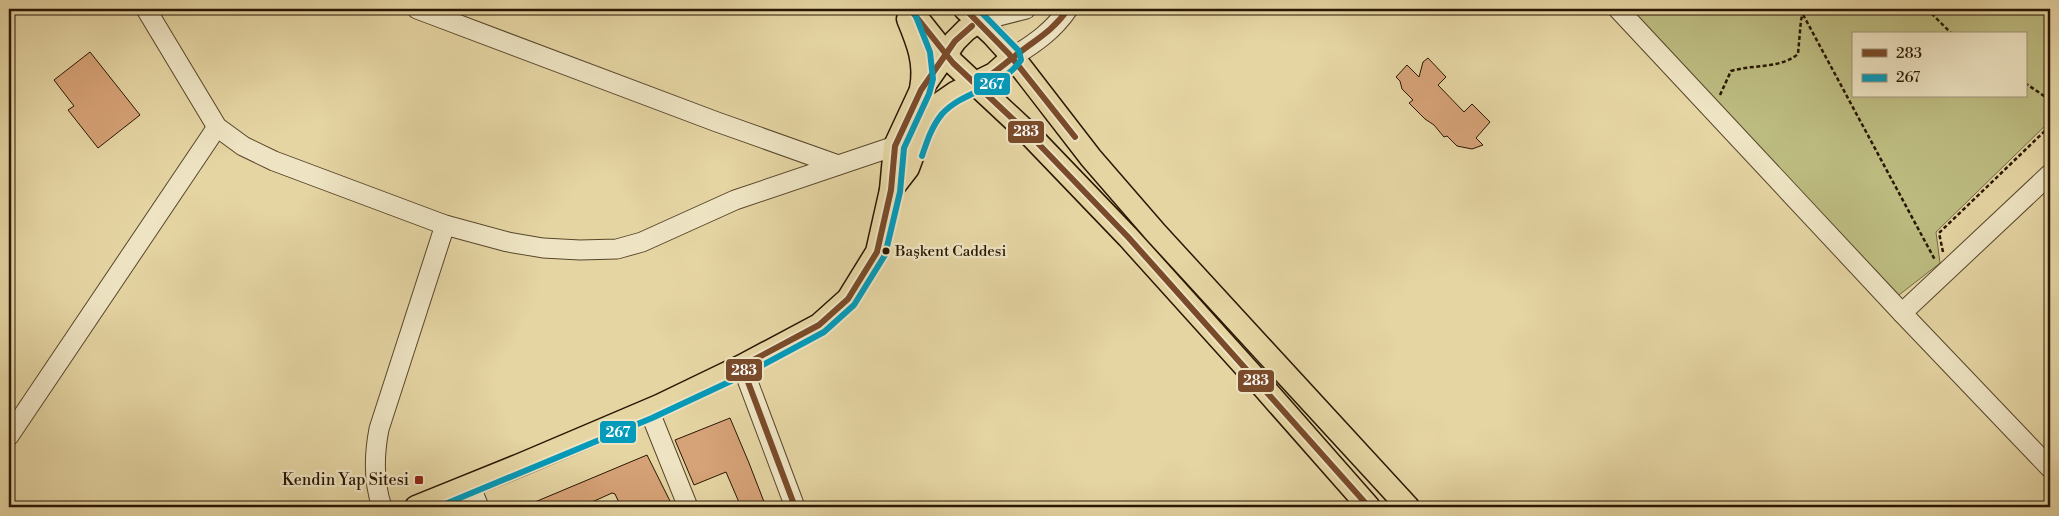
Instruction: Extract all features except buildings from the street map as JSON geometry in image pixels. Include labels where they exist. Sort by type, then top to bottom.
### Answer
[{"type":"main road","points":[[904,9],[922,54],[924,70],[921,90]]},
{"type":"main road","points":[[910,9],[946,55],[974,84],[1030,135],[1128,237],[1258,380],[1369,507]]},
{"type":"main road","points":[[416,507],[650,410],[742,366],[819,325],[848,299],[877,252],[892,190],[895,146],[921,90],[955,41],[966,30],[972,15],[1012,57],[1091,158],[1156,233],[1408,507]]},
{"type":"main road","points":[[892,190],[908,168],[922,130],[930,115],[942,102],[955,93],[994,74],[1012,57]]},
{"type":"street","points":[[146,9],[217,127],[243,146],[274,161],[444,225],[508,242],[543,248],[616,249],[642,242],[735,200],[895,146]]},
{"type":"street","points":[[417,9],[717,122],[838,165]]},
{"type":"street","points":[[972,15],[1026,9]]},
{"type":"street","points":[[1012,57],[1048,34],[1058,24],[1068,9]]},
{"type":"street","points":[[1618,9],[1902,313],[2050,468]]},
{"type":"street","points":[[9,436],[217,127]]},
{"type":"street","points":[[1902,313],[2050,174]]},
{"type":"street","points":[[382,507],[377,491],[375,462],[379,428],[444,225]]},
{"type":"street","points":[[742,366],[795,507]]},
{"type":"street","points":[[650,410],[688,507]]},
{"type":"street","points":[[470,485],[479,507]]},
{"type":"path","points":[[1800,9],[1947,271]]},
{"type":"path","points":[[1714,112],[1731,71],[1744,67],[1778,64],[1789,61],[1798,54],[1804,9]]},
{"type":"path","points":[[1927,9],[1950,32]]},
{"type":"path","points":[[2026,84],[2050,100]]},
{"type":"path","points":[[1947,271],[1939,233],[2050,126]]},
{"type":"shaded area","points":[[1629,9],[2050,9],[2050,121],[1936,232],[1940,263],[1899,295]]},
{"type":"transit line","name":"283","points":[[910,9],[953,63],[1030,135],[1128,237],[1369,507]]},
{"type":"transit line","name":"267","points":[[438,507],[652,418],[746,374],[824,332],[854,305],[885,255],[900,192],[904,148],[929,94],[933,79],[930,52],[913,9]]},
{"type":"transit line","name":"283","points":[[965,9],[1009,54],[1075,137]]},
{"type":"transit line","name":"267","points":[[922,156],[928,139],[942,114],[961,100],[1003,78],[1021,60],[1019,51],[978,9]]},
{"type":"transit line","name":"283","points":[[980,82],[1043,35],[1068,9]]},
{"type":"transit line","name":"283","points":[[795,507],[742,366],[819,325],[848,299],[877,252],[891,190],[895,146],[921,90],[955,41],[972,26]]},
{"type":"place","name":"Başkent Caddesi","points":[[886,251]]},
{"type":"place","name":"Kendin Yap Sitesi","points":[[419,480]]}]
